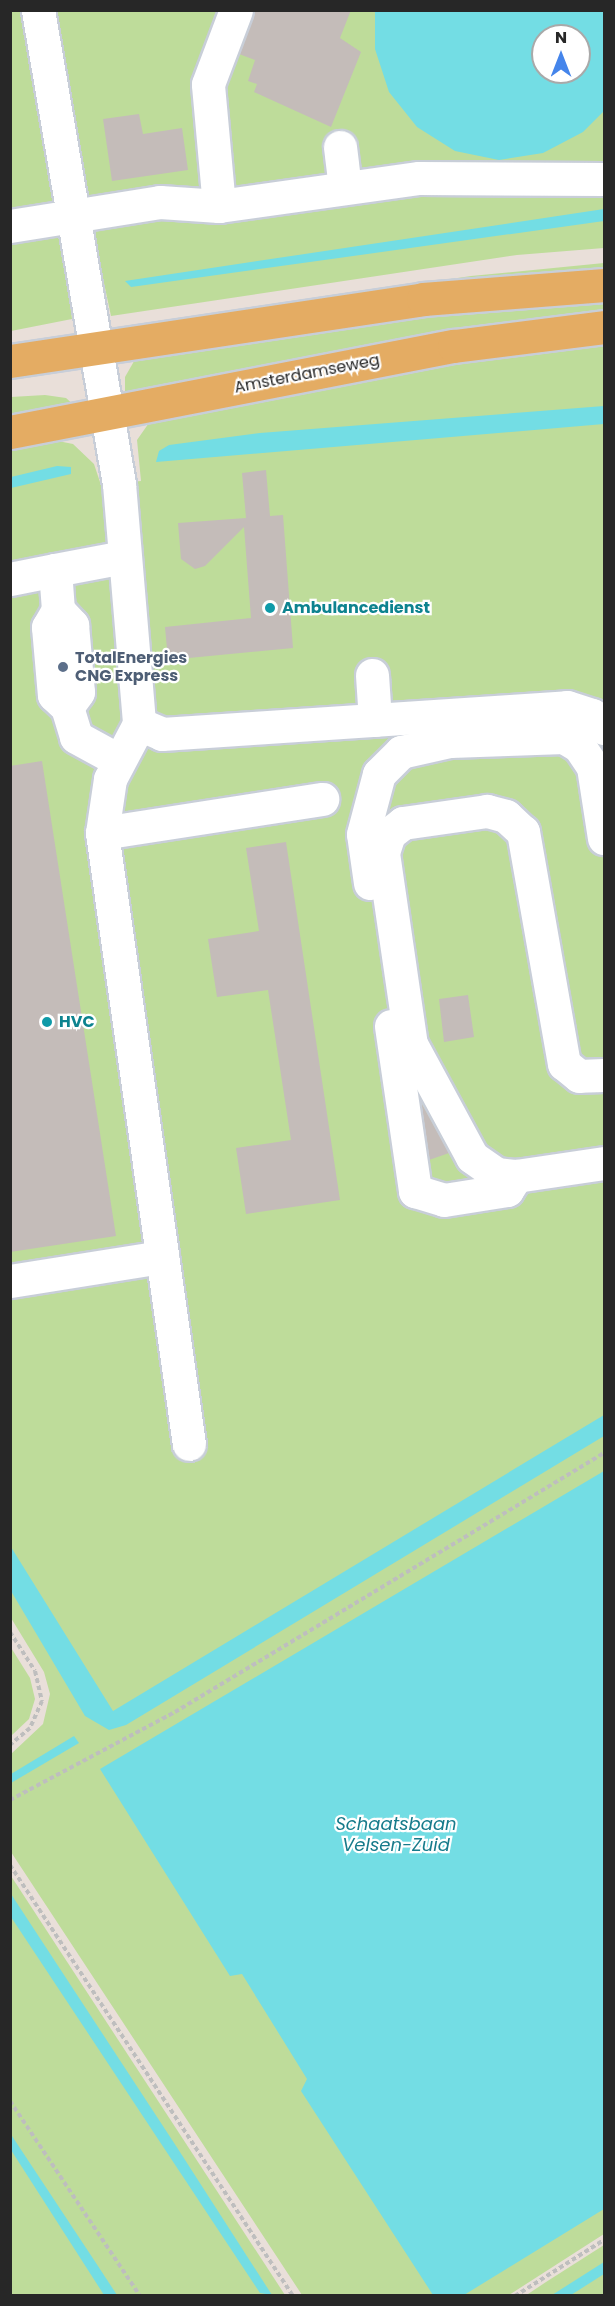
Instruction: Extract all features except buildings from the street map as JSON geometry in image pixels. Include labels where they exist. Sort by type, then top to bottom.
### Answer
[{"type":"main road","points":[[10,361],[423,299],[604,285]]},
{"type":"main road","name":"Amsterdamseweg","points":[[10,432],[454,346],[604,327]]},
{"type":"lane","points":[[38,10],[75,216],[93,348],[107,412],[123,557],[140,724],[118,760],[104,797],[102,832],[189,1444]]},
{"type":"lane","points":[[219,206],[208,84],[236,10]]},
{"type":"lane","points":[[340,147],[345,188]]},
{"type":"lane","points":[[10,226],[160,201],[219,206],[419,178],[604,178]]},
{"type":"lane","points":[[10,579],[123,557]]},
{"type":"lane","points":[[55,570],[58,610],[48,627],[54,695],[67,707],[76,737],[118,760]]},
{"type":"lane","points":[[372,675],[375,720]]},
{"type":"lane","points":[[140,724],[162,734],[567,708],[585,712],[604,728]]},
{"type":"lane","points":[[516,1176],[507,1190],[444,1200],[415,1191],[363,834],[368,805],[379,774],[401,752],[450,741],[564,737],[579,746],[593,767],[604,838]]},
{"type":"lane","points":[[102,832],[322,798]]},
{"type":"lane","points":[[604,1075],[579,1076],[564,1064],[523,832],[506,816],[487,811],[403,823],[389,834],[383,853],[411,1044],[472,1157],[496,1174],[516,1176],[604,1163]]},
{"type":"lane","points":[[10,1281],[162,1257]]},
{"type":"path","points":[[10,1800],[175,1712],[604,1453]]},
{"type":"path","points":[[10,1632],[35,1671],[42,1701],[30,1728],[10,1744]]},
{"type":"path","points":[[10,1864],[293,2295]]},
{"type":"path","points":[[10,2101],[140,2295]]},
{"type":"path","points":[[515,2295],[604,2240]]},
{"type":"green space","points":[[11,11],[604,11],[604,248],[517,255],[111,316],[97,250],[63,254],[72,319],[11,331]]},
{"type":"green space","points":[[604,263],[604,271],[140,325],[471,276]]},
{"type":"green space","points":[[604,296],[604,312],[127,395],[125,391],[125,377],[137,356],[284,330]]},
{"type":"green space","points":[[604,337],[604,2234],[509,2295],[302,2295],[11,1852],[11,1754],[43,1724],[50,1694],[44,1672],[11,1618],[11,442],[43,438],[73,444],[94,464],[101,485],[141,481],[137,440],[151,420],[211,403]]},
{"type":"green space","points":[[45,395],[66,398],[75,406],[11,423],[11,397]]},
{"type":"green space","points":[[10,1646],[30,1678],[35,1699],[29,1719],[11,1736]]},
{"type":"green space","points":[[11,1876],[285,2295],[11,2295]]},
{"type":"green space","points":[[604,2245],[604,2295],[525,2296],[546,2282]]},
{"type":"water","points":[[375,11],[604,11],[604,111],[583,132],[543,153],[499,160],[455,151],[417,127],[389,92],[375,49]]},
{"type":"water","points":[[604,209],[604,221],[131,287],[125,281]]},
{"type":"water","points":[[604,406],[604,424],[156,462],[159,451],[169,445],[260,433]]},
{"type":"water","points":[[57,466],[71,467],[71,474],[11,488],[11,477]]},
{"type":"water","points":[[604,1415],[604,1436],[126,1725],[109,1730],[85,1716],[11,1591],[11,1547],[113,1711]]},
{"type":"water","name":"Schaatsbaan Velsen-Zuid","points":[[604,1471],[604,2209],[464,2295],[433,2295],[301,2091],[307,2079],[242,1974],[230,1976],[100,1769]]},
{"type":"water","points":[[74,1736],[79,1743],[11,1783],[11,1774]]},
{"type":"water","points":[[11,1894],[272,2295],[260,2293],[11,1917]]},
{"type":"water","points":[[10,2133],[117,2295],[104,2295],[11,2150]]},
{"type":"water","points":[[604,2262],[604,2274],[571,2295],[552,2295]]},
{"type":"place","name":"Ambulancedienst","points":[[270,608]]},
{"type":"place","name":"TotalEnergies CNG Express","points":[[63,667]]},
{"type":"place","name":"HVC","points":[[47,1022]]}]
